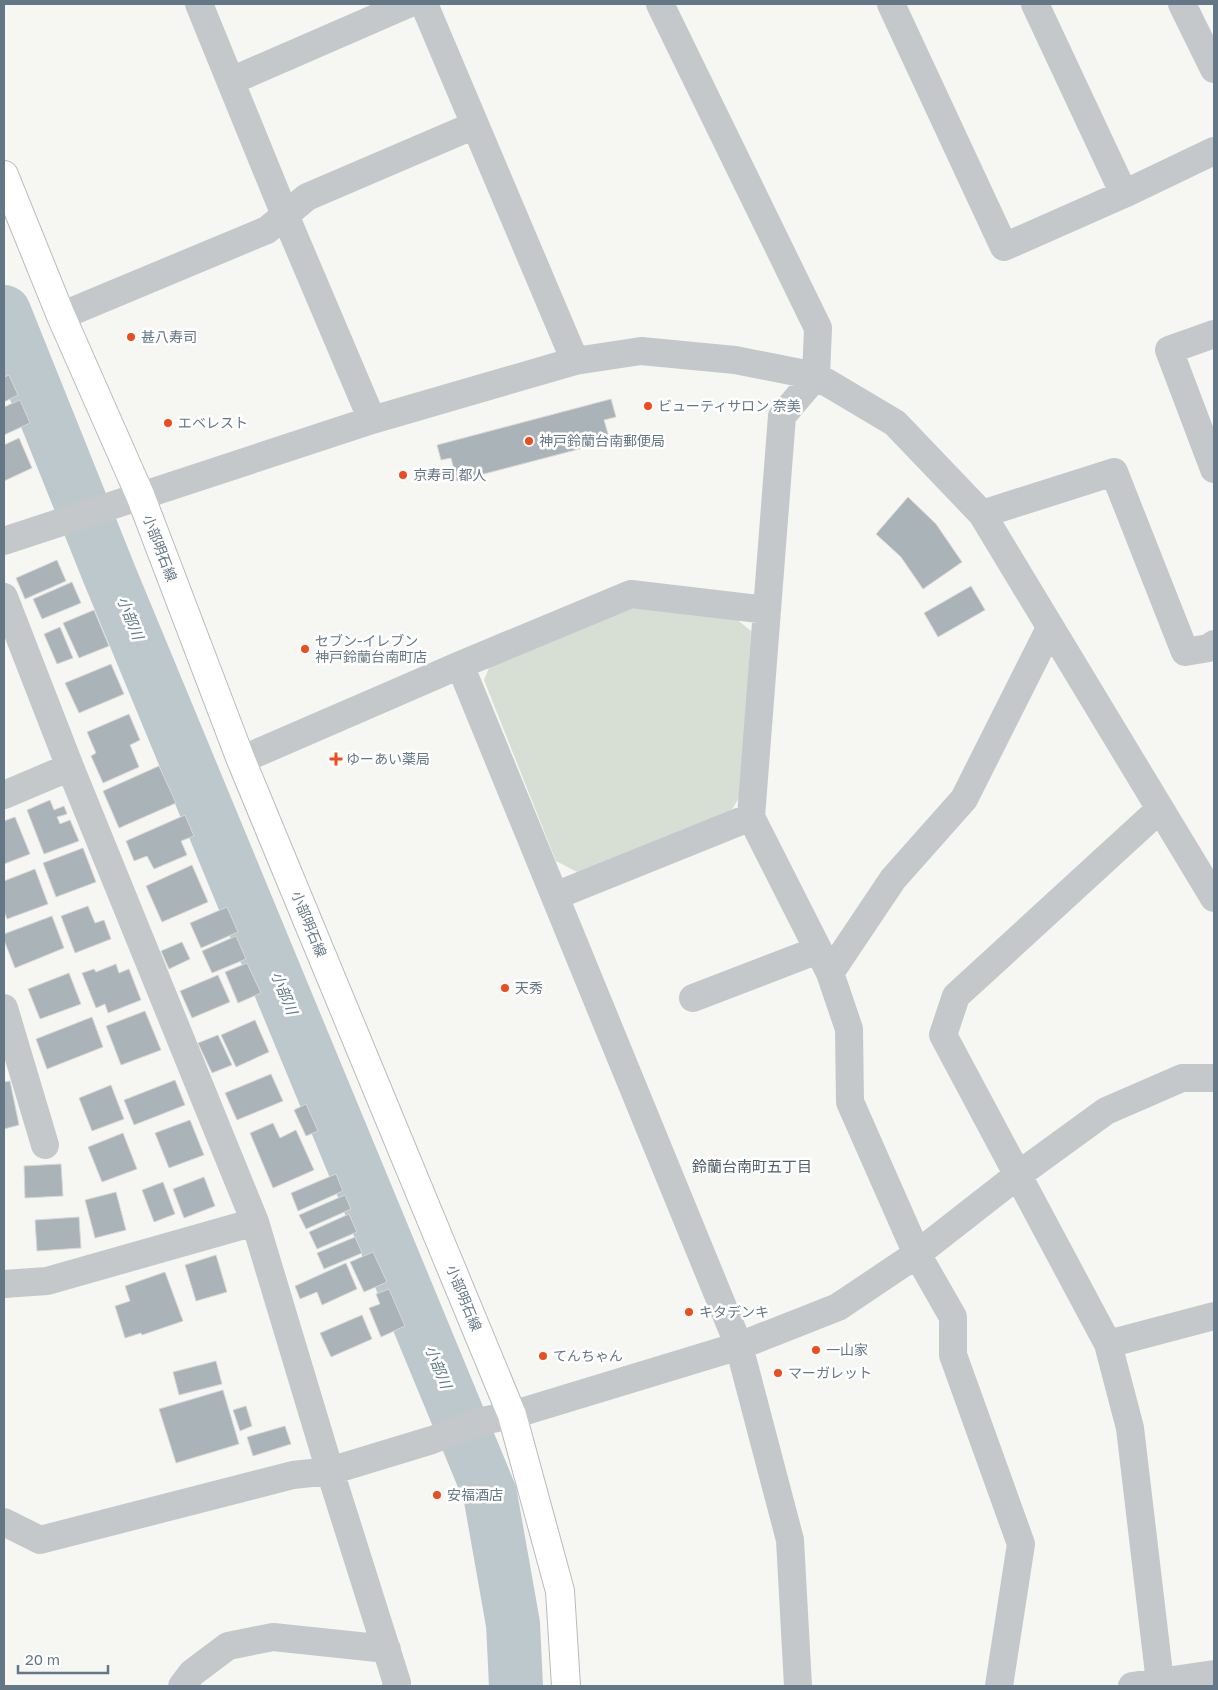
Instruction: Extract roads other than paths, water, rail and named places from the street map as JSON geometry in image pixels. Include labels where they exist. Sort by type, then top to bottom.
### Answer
[{"type":"main road","name":"小部明石線","points":[[4,175],[61,316],[140,495],[241,760],[512,1415],[560,1591],[566,1686]]},
{"type":"street","points":[[199,4],[285,215],[372,420]]},
{"type":"street","points":[[231,81],[408,4]]},
{"type":"street","points":[[424,4],[575,361]]},
{"type":"street","points":[[660,4],[818,328],[816,376],[782,416],[751,817],[830,974],[849,1029],[850,1102],[917,1254],[953,1317],[953,1355],[1021,1544],[999,1686]]},
{"type":"street","points":[[890,4],[1004,247],[1124,194],[1214,151]]},
{"type":"street","points":[[1035,4],[1124,194]]},
{"type":"street","points":[[1182,4],[1214,69]]},
{"type":"street","points":[[61,316],[267,230],[307,198],[475,125]]},
{"type":"street","points":[[1214,334],[1169,350],[1214,470]]},
{"type":"street","points":[[4,541],[372,420],[575,361],[641,351],[735,360],[816,376],[895,423],[982,514],[1214,898]]},
{"type":"street","points":[[982,514],[1114,472],[1185,652],[1209,648],[1214,644]]},
{"type":"street","points":[[241,760],[460,665],[631,594],[767,610]]},
{"type":"street","points":[[4,597],[70,767],[255,1222],[330,1471],[387,1649],[397,1683],[396,1686]]},
{"type":"street","points":[[830,974],[893,879],[964,799],[1050,628]]},
{"type":"street","points":[[460,665],[740,1346],[790,1540],[798,1686]]},
{"type":"street","points":[[4,795],[70,767]]},
{"type":"street","points":[[1160,809],[956,996],[943,1035],[1108,1344],[1130,1428],[1160,1682]]},
{"type":"street","points":[[555,896],[751,817]]},
{"type":"street","points":[[693,998],[818,950]]},
{"type":"street","points":[[4,1008],[45,1145]]},
{"type":"street","points":[[4,1522],[40,1540],[293,1475],[330,1471],[432,1440],[482,1421],[512,1415],[740,1346],[838,1306],[917,1254],[1018,1175],[1106,1111],[1182,1078],[1214,1078]]},
{"type":"street","points":[[4,1284],[47,1281],[255,1222]]},
{"type":"street","points":[[1108,1344],[1214,1316]]},
{"type":"street","points":[[182,1686],[192,1674],[228,1646],[273,1637],[387,1649]]},
{"type":"street","points":[[1132,1686],[1214,1674]]},
{"type":"waterway","name":"小部川","points":[[4,312],[110,576],[490,1494],[513,1624],[516,1686]]},
{"type":"place","name":"甚八寿司","points":[[131,337]]},
{"type":"place","name":"ビューティサロン 奈美","points":[[648,406]]},
{"type":"place","name":"エベレスト","points":[[168,423]]},
{"type":"place","name":"神戸鈴蘭台南郵便局","points":[[529,441]]},
{"type":"place","name":"京寿司 都人","points":[[403,475]]},
{"type":"place","name":"セブン-イレブン 神戸鈴蘭台南町店","points":[[305,649]]},
{"type":"place","name":"ゆーあい薬局","points":[[336,759]]},
{"type":"place","name":"天秀","points":[[505,988]]},
{"type":"place","name":"キタデンキ","points":[[689,1312]]},
{"type":"place","name":"一山家","points":[[816,1350]]},
{"type":"place","name":"てんちゃん","points":[[543,1356]]},
{"type":"place","name":"マーガレット","points":[[778,1373]]},
{"type":"place","name":"安福酒店","points":[[437,1495]]},
{"type":"district","name":"鈴蘭台南町五丁目","points":[[752,1167]]}]
